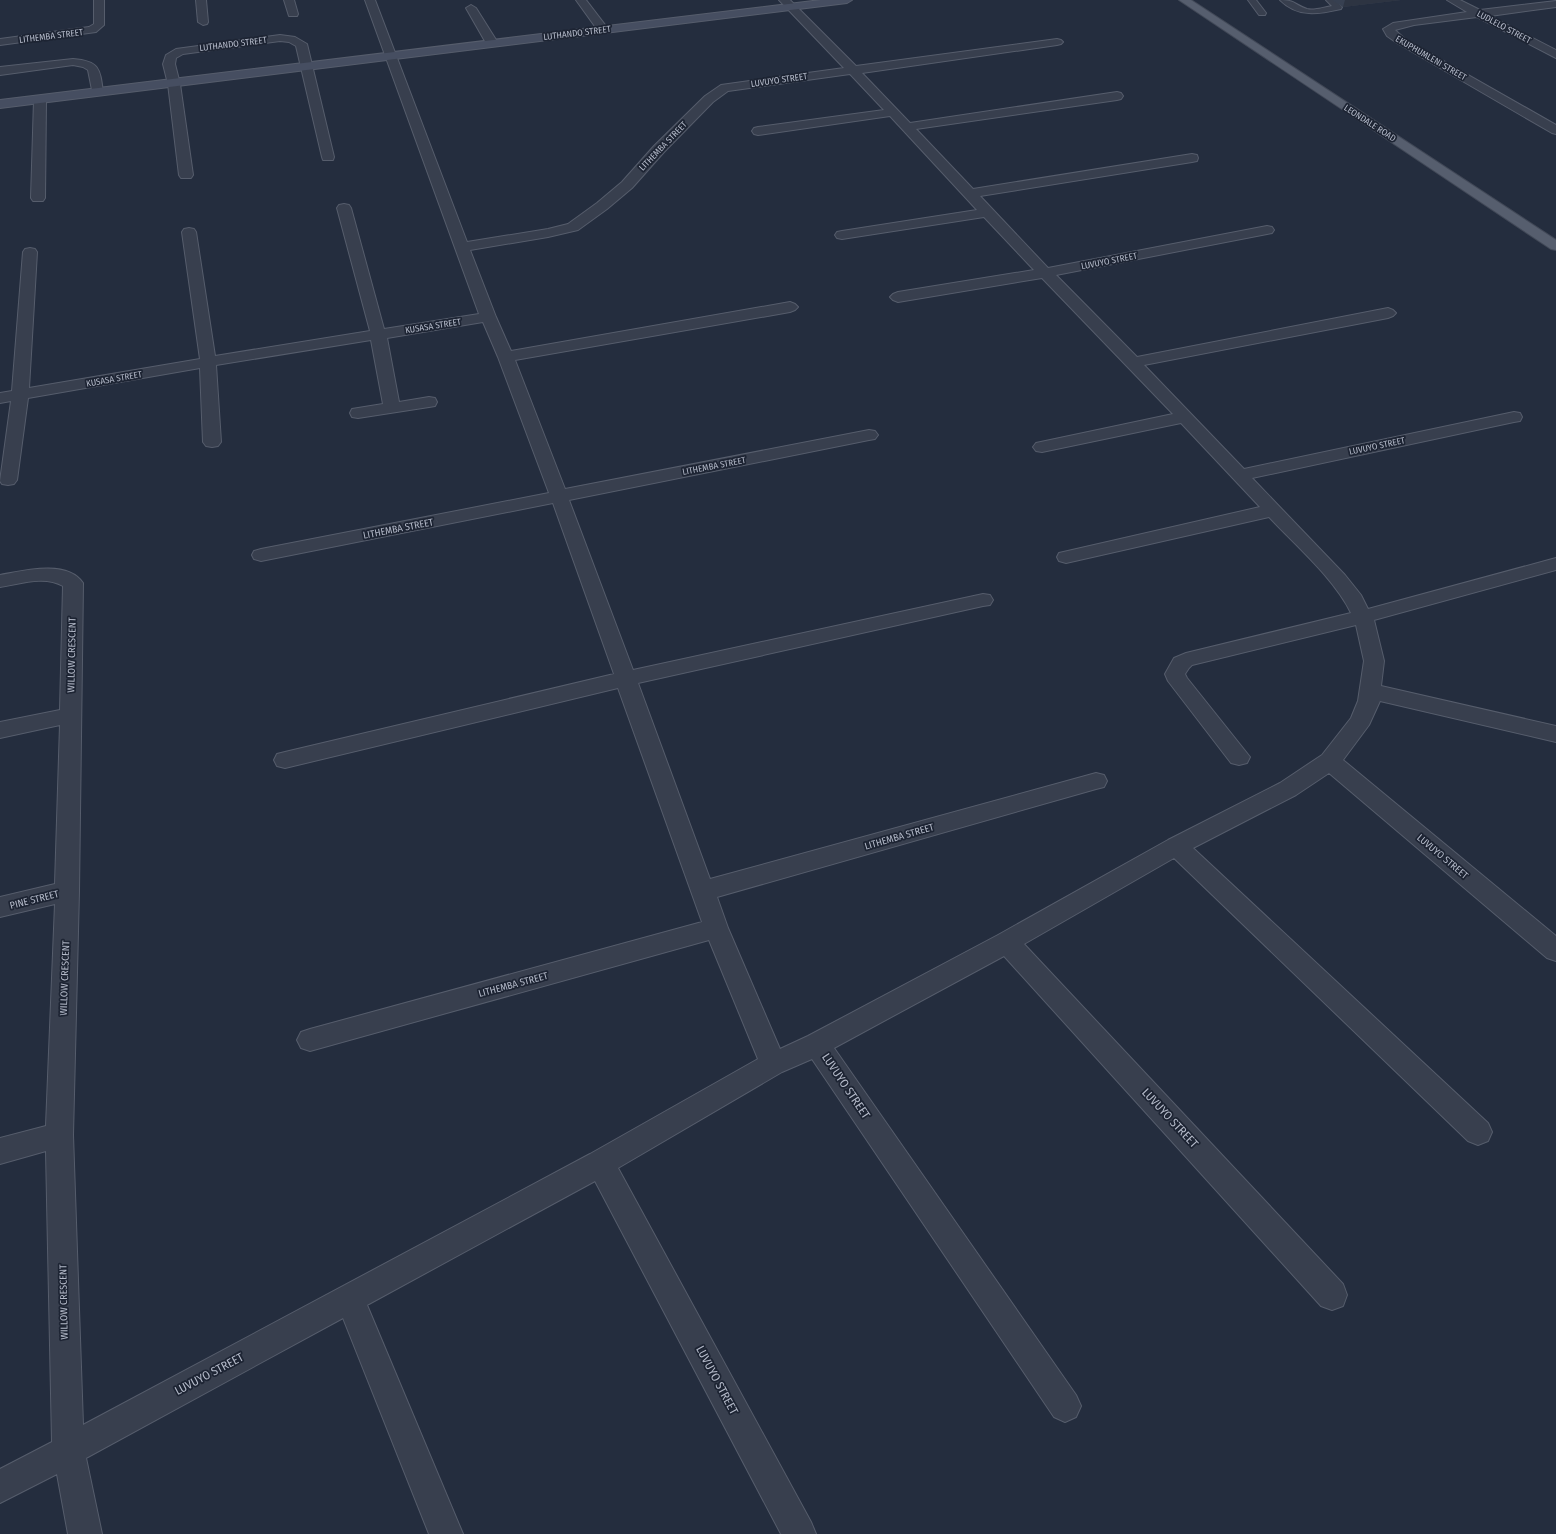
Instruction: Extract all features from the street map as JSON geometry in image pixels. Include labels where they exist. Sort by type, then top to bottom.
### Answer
[{"type":"main road","name":"LEONDALE ROAD","points":[[1184,0],[1556,246]]},
{"type":"street","name":"LITHEMBA STREET","points":[[0,42],[92,30],[99,25],[99,0]]},
{"type":"street","points":[[200,0],[202,22]]},
{"type":"street","points":[[288,0],[293,14]]},
{"type":"street","points":[[370,0],[488,317],[506,357],[559,496],[716,928],[773,1064]]},
{"type":"street","points":[[581,0],[603,30]]},
{"type":"street","name":"LUTHANDO STREET","points":[[0,104],[174,84],[306,66],[603,30],[788,3],[847,0]]},
{"type":"street","name":"LUDLELO STREET","points":[[1452,0],[1556,55]]},
{"type":"street","name":"LUVUYO STREET","points":[[0,1487],[600,1163],[773,1064],[817,1044],[1007,942],[1176,846],[1288,789],[1330,761],[1349,738],[1361,720],[1369,701],[1374,661],[1371,644],[1362,617],[1354,600],[1338,578],[788,3]]},
{"type":"street","points":[[1479,14],[1556,4]]},
{"type":"street","points":[[471,8],[492,43]]},
{"type":"street","name":"EKUPHUMLENI STREET","points":[[1479,14],[1405,23],[1392,26],[1389,29],[1391,34],[1556,130]]},
{"type":"street","name":"LUTHANDO STREET","points":[[186,175],[174,84],[169,64],[170,57],[176,52],[280,38],[291,39],[301,44],[328,157]]},
{"type":"street","name":"LUVUYO STREET","points":[[709,100],[718,92],[734,86],[1057,42]]},
{"type":"street","points":[[0,71],[82,62],[90,64],[94,69],[97,92]]},
{"type":"street","points":[[758,130],[900,120],[1117,96]]},
{"type":"street","points":[[38,198],[40,100]]},
{"type":"street","name":"LITHEMBA STREET","points":[[462,247],[548,233],[573,227],[602,206],[627,184],[659,149],[709,100]]},
{"type":"street","points":[[970,194],[1192,158]]},
{"type":"street","points":[[344,208],[378,334],[392,407]]},
{"type":"street","points":[[842,235],[988,212]]},
{"type":"street","name":"LUVUYO STREET","points":[[1045,273],[1267,230]]},
{"type":"street","points":[[189,232],[208,362],[212,442]]},
{"type":"street","points":[[8,480],[20,395],[30,252]]},
{"type":"street","points":[[898,297],[1045,273]]},
{"type":"street","points":[[506,357],[790,307]]},
{"type":"street","points":[[1133,362],[1388,313]]},
{"type":"street","name":"KUSASA STREET","points":[[0,398],[208,362],[488,317]]},
{"type":"street","points":[[358,413],[428,402]]},
{"type":"street","points":[[1042,446],[1185,417]]},
{"type":"street","name":"LUVUYO STREET","points":[[1240,475],[1514,417]]},
{"type":"street","name":"LITHEMBA STREET","points":[[261,555],[869,435]]},
{"type":"street","points":[[1066,557],[1273,510]]},
{"type":"street","points":[[1239,757],[1178,681],[1175,674],[1181,662],[1362,617],[1556,564]]},
{"type":"street","name":"WILLOW CRESCENT","points":[[0,582],[38,574],[52,574],[65,577],[73,583],[67,891],[59,1135],[68,1450]]},
{"type":"street","points":[[285,760],[625,679],[983,600]]},
{"type":"street","points":[[1370,691],[1556,734]]},
{"type":"street","points":[[0,730],[70,715]]},
{"type":"street","name":"LUVUYO STREET","points":[[1330,761],[1556,951]]},
{"type":"street","name":"LITHEMBA STREET","points":[[703,891],[1096,781]]},
{"type":"street","points":[[1176,846],[1478,1132]]},
{"type":"street","name":"PINE STREET","points":[[0,907],[67,891]]},
{"type":"street","name":"LITHEMBA STREET","points":[[310,1040],[716,928]]},
{"type":"street","name":"LUVUYO STREET","points":[[1007,942],[1332,1295]]},
{"type":"street","name":"LUVUYO STREET","points":[[817,1044],[1065,1406]]},
{"type":"street","points":[[0,1151],[59,1135]]},
{"type":"street","name":"LUVUYO STREET","points":[[600,1163],[800,1534]]},
{"type":"street","points":[[350,1299],[446,1534]]},
{"type":"street","points":[[68,1450],[85,1534]]},
{"type":"lane","points":[[1252,0],[1262,13]]},
{"type":"lane","points":[[1284,0],[1301,11],[1312,12],[1338,7],[1330,0]]}]
